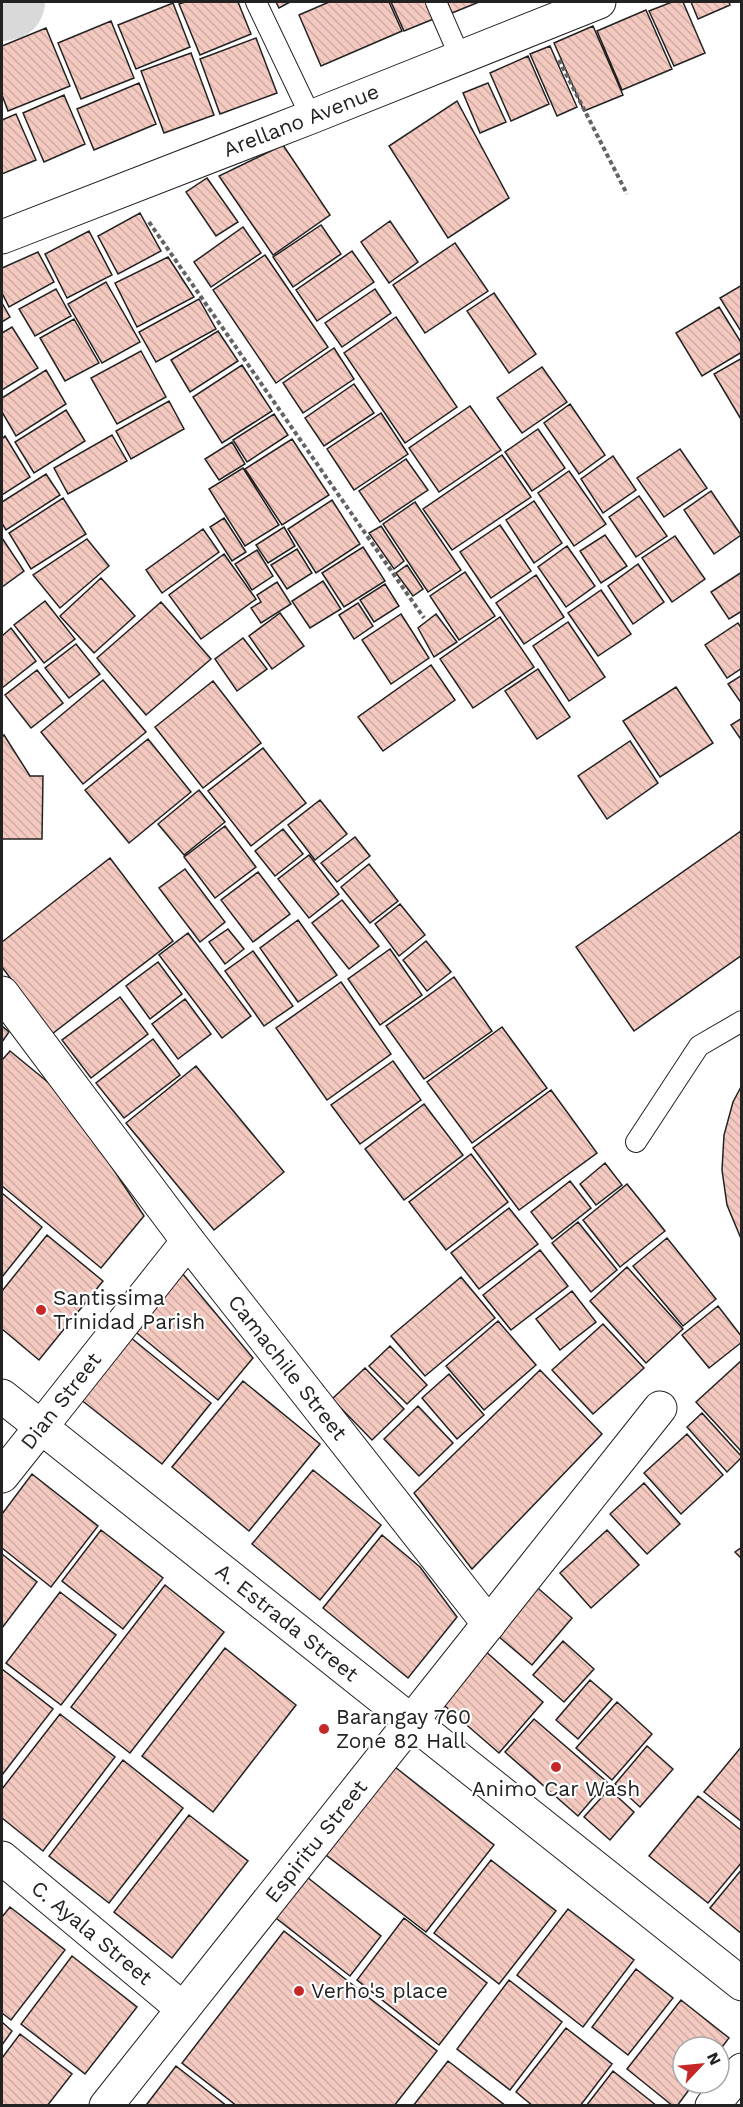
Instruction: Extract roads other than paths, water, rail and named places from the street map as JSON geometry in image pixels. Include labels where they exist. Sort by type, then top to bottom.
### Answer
[{"type":"street","name":"Arellano Avenue","points":[[2,237],[598,2]]},
{"type":"street","name":"Camachile Street","points":[[2,993],[188,1242],[489,1624]]},
{"type":"street","name":"Dian Street","points":[[2,1476],[188,1242]]},
{"type":"street","name":"A. Estrada Street","points":[[2,1396],[741,1984]]},
{"type":"street","name":"Espiritu Street","points":[[106,2106],[660,1408]]},
{"type":"street","name":"C. Ayala Street","points":[[2,1858],[183,2009]]},
{"type":"street","points":[[712,2106],[741,2070]]},
{"type":"lane","points":[[256,2],[311,117]]},
{"type":"lane","points":[[436,2],[460,57]]},
{"type":"lane","points":[[636,1142],[699,1046],[741,1021]]},
{"type":"waterway","points":[[2,3],[7,2]]},
{"type":"place","name":"Santissima Trinidad Parish","points":[[41,1310]]},
{"type":"place","name":"Barangay 760 Zone 82 Hall","points":[[324,1729]]},
{"type":"place","name":"Animo Car Wash","points":[[556,1767]]},
{"type":"place","name":"Verho's place","points":[[299,1991]]}]
